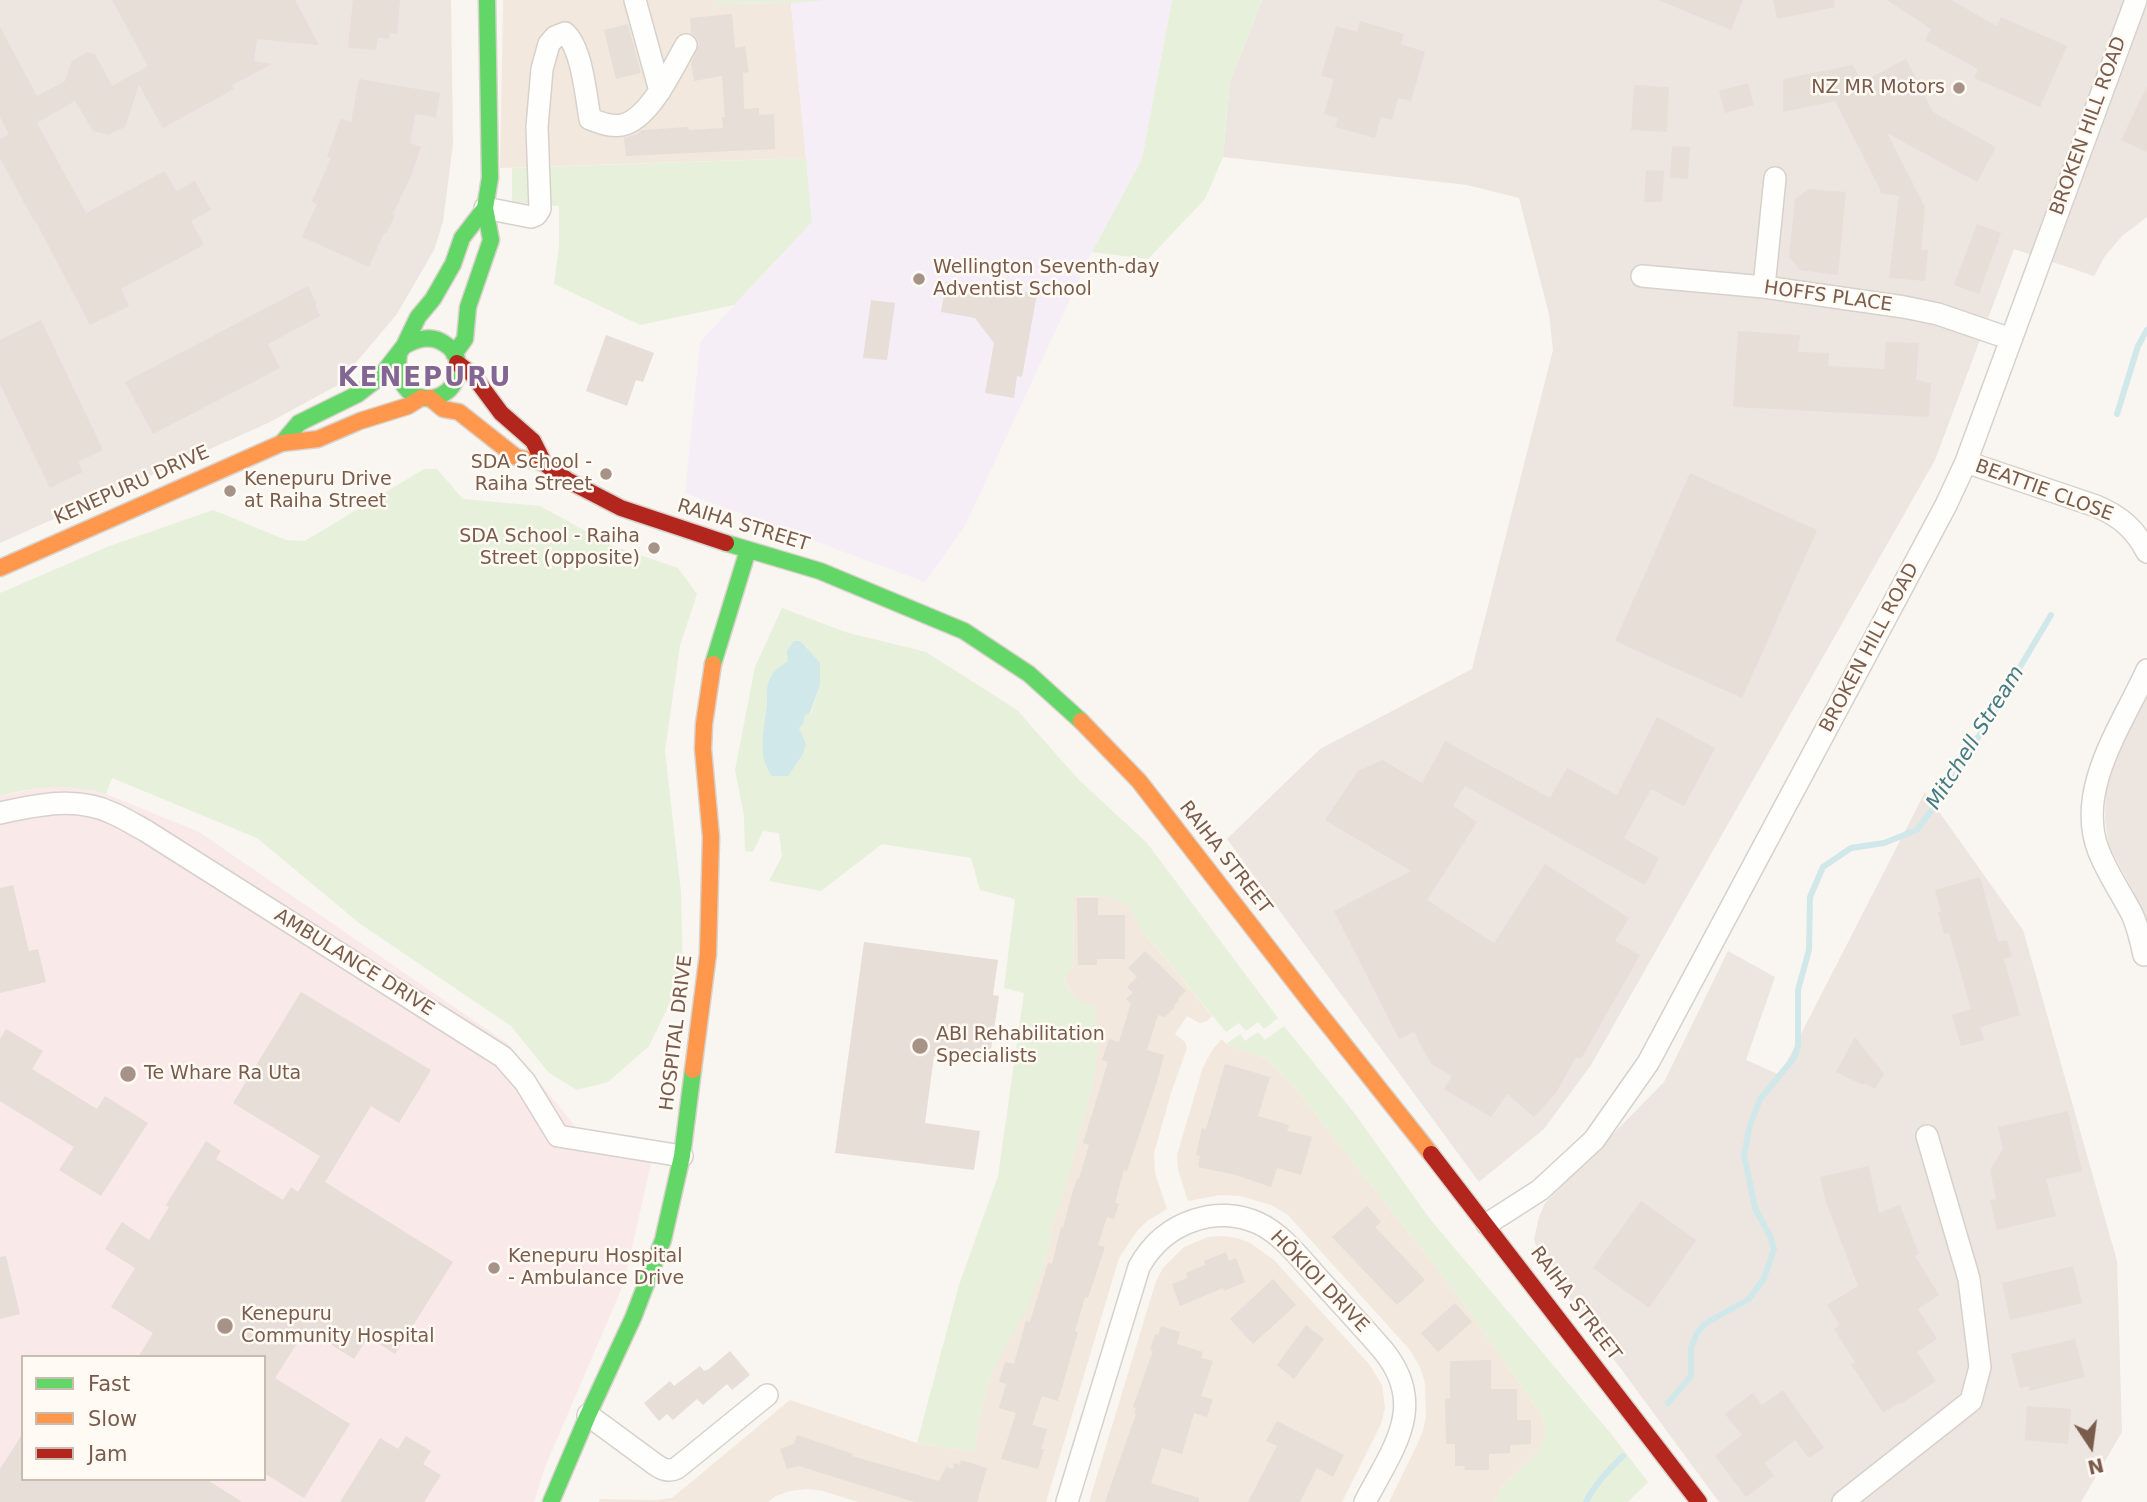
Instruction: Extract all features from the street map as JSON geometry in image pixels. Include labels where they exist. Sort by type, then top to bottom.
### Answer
[{"type":"main road","name":"KENEPURU DRIVE","points":[[0,568],[282,443],[318,439],[360,421],[426,398],[440,396],[448,390],[457,373],[456,358],[465,339],[468,307],[491,240],[485,208],[490,167],[487,0]]},
{"type":"main road","name":"KENEPURU DRIVE","points":[[282,443],[299,423],[358,394],[380,377],[401,350],[418,317],[433,299],[453,264],[462,238],[485,208]]},
{"type":"main road","points":[[426,398],[412,395],[400,382],[396,363],[401,350],[412,340],[431,337],[449,346],[456,358]]},
{"type":"main road","name":"RAIHA STREET","points":[[456,358],[472,374],[501,413],[533,441],[544,463]]},
{"type":"main road","name":"RAIHA STREET","points":[[426,398],[443,409],[459,412],[516,457],[544,463],[567,480],[621,508],[688,532],[820,571],[964,631],[1029,674],[1093,731],[1139,781],[1487,1224],[1699,1502]]},
{"type":"main road","name":"HOSPITAL DRIVE","points":[[551,1502],[633,1318],[663,1240],[682,1156],[708,954],[711,837],[705,779],[704,724],[712,666],[748,550]]},
{"type":"street","points":[[635,0],[660,91]]},
{"type":"street","name":"BROKEN HILL ROAD","points":[[1487,1224],[1541,1190],[1594,1140],[1648,1063],[1940,517],[1966,462],[2136,0]]},
{"type":"street","points":[[485,208],[531,217],[540,209],[537,127],[542,69],[549,44],[555,37],[565,33],[572,38],[590,119],[608,125],[625,124],[639,115],[660,91],[686,45]]},
{"type":"street","points":[[1764,287],[1775,178]]},
{"type":"street","name":"HOFFS PLACE","points":[[1642,276],[1764,287],[1904,307],[1938,314],[2011,339]]},
{"type":"street","name":"BEATTIE CLOSE","points":[[1966,462],[2113,513],[2133,530],[2147,552]]},
{"type":"street","points":[[2144,955],[2132,915],[2097,847],[2093,802],[2104,760],[2147,670]]},
{"type":"street","name":"AMBULANCE DRIVE","points":[[0,813],[67,802],[93,806],[112,813],[146,831],[503,1057],[525,1082],[558,1136],[682,1156]]},
{"type":"street","points":[[1843,1502],[1971,1401],[1980,1367],[1969,1279],[1927,1136]]},
{"type":"street","name":"HŌKIOI DRIVE","points":[[1067,1502],[1139,1268],[1146,1255],[1169,1232],[1203,1217],[1220,1215],[1258,1223],[1283,1241],[1382,1349],[1400,1375],[1406,1398],[1403,1424],[1366,1502]]},
{"type":"street","points":[[588,1415],[656,1465],[670,1471],[767,1395]]},
{"type":"shaded area","points":[[0,0],[451,0],[453,144],[443,222],[434,250],[397,314],[336,386],[268,423],[0,543]]},
{"type":"shaded area","points":[[503,0],[717,0],[717,4],[791,3],[806,158],[500,168]]},
{"type":"shaded area","name":"Wellington Seventh-day Adventist School","points":[[827,0],[1172,0],[1142,159],[1092,252],[965,526],[925,582],[685,493],[700,342],[812,222],[791,3]]},
{"type":"shaded area","points":[[1262,0],[2147,0],[2147,217],[2122,236],[2105,256],[2094,276],[2014,249],[1935,460],[1591,1065],[1544,1129],[1479,1182],[1227,839],[1320,749],[1472,669],[1553,350],[1549,314],[1519,198],[1467,185],[1223,157],[1230,82]]},
{"type":"shaded area","points":[[2147,693],[2147,923],[2109,846],[2105,820],[2106,792],[2113,765]]},
{"type":"shaded area","points":[[51,786],[84,788],[106,794],[199,832],[508,1044],[576,1127],[656,1141],[624,1283],[545,1467],[534,1502],[0,1502],[0,796]]},
{"type":"shaded area","points":[[1925,792],[2023,930],[2117,1261],[2122,1432],[2081,1502],[1719,1502],[1540,1259],[1534,1239],[1539,1217],[1545,1203],[1664,1082],[1728,951],[1775,977],[1746,1060],[1780,1075]]},
{"type":"shaded area","points":[[1109,896],[1130,907],[1141,929],[1212,1016],[1200,1023],[1187,1016],[1175,1034],[1185,1042],[1187,1048],[1154,1153],[1155,1173],[1167,1209],[1147,1221],[1137,1231],[1119,1258],[1046,1502],[858,1502],[807,1489],[790,1491],[768,1502],[599,1502],[600,1499],[672,1498],[790,1400],[917,1443],[974,1452],[981,1410],[992,1372],[1045,1263],[1056,1210],[1059,1209],[1093,1083],[1099,1038],[1073,997],[1064,977],[1073,966],[1074,897]]},
{"type":"shaded area","points":[[1222,1039],[1226,1044],[1267,1059],[1296,1089],[1456,1293],[1543,1417],[1546,1434],[1539,1451],[1502,1486],[1495,1502],[1389,1502],[1417,1445],[1426,1416],[1425,1383],[1410,1350],[1288,1215],[1271,1205],[1240,1196],[1220,1195],[1188,1201],[1178,1170],[1177,1155],[1203,1067]]},
{"type":"shaded area","points":[[1222,1236],[1250,1243],[1274,1260],[1369,1364],[1382,1385],[1385,1408],[1381,1424],[1342,1502],[1089,1502],[1156,1281],[1163,1268],[1184,1247],[1208,1237]]},
{"type":"green space","points":[[717,0],[827,0],[717,4]]},
{"type":"green space","points":[[1172,0],[1262,0],[1230,82],[1223,157],[1205,199],[1148,259],[1092,252],[1142,159]]},
{"type":"green space","points":[[806,158],[812,222],[734,305],[640,325],[554,284],[559,246],[559,206],[512,202],[512,168]]},
{"type":"green space","points":[[424,469],[437,469],[463,499],[540,506],[613,546],[678,568],[697,594],[680,645],[665,751],[681,892],[683,976],[649,1046],[608,1082],[577,1090],[549,1073],[511,1026],[359,923],[257,838],[112,778],[106,794],[79,788],[53,787],[0,796],[0,593],[107,547],[213,510],[286,540],[305,541]]},
{"type":"green space","points":[[782,608],[845,632],[926,652],[1017,710],[1078,779],[1147,843],[1278,1018],[1264,1029],[1258,1022],[1246,1031],[1239,1023],[1226,1032],[1141,929],[1130,907],[1109,896],[1074,897],[1073,966],[1064,978],[1073,997],[1095,1007],[1099,1038],[1093,1083],[1059,1210],[1056,1210],[1045,1263],[1028,1306],[992,1372],[981,1410],[974,1452],[917,1443],[959,1285],[998,1176],[1024,993],[1004,988],[1015,899],[980,890],[971,858],[882,844],[821,891],[769,881],[782,856],[779,833],[763,831],[753,852],[745,851],[744,816],[735,770],[755,667]],"holes":[[[788,661],[820,663],[820,685],[811,713],[805,715],[799,728],[803,740],[767,707],[768,686],[772,676]]]},
{"type":"green space","points":[[1284,1026],[1355,1114],[1430,1219],[1612,1435],[1648,1482],[1628,1502],[1495,1502],[1502,1486],[1539,1451],[1546,1434],[1543,1417],[1456,1293],[1296,1089],[1267,1059],[1226,1044],[1240,1034],[1245,1041],[1258,1032],[1265,1040]]},
{"type":"water","points":[[794,641],[800,641],[820,663],[820,685],[810,713],[805,715],[799,728],[806,744],[803,754],[788,776],[772,776],[767,768],[763,750],[767,687],[774,672],[788,661],[787,651]]},
{"type":"building","points":[[112,0],[295,0],[319,45],[257,39],[254,61],[272,64],[232,85],[234,89],[163,128],[139,85],[125,127],[108,135],[93,131],[75,101],[37,123],[86,213],[165,171],[176,191],[195,181],[211,210],[191,221],[204,245],[121,289],[129,306],[90,325],[0,158],[0,139],[9,134],[0,117],[0,27],[37,96],[65,81],[72,61],[87,52],[95,54],[112,86],[148,66]]},
{"type":"building","points":[[353,0],[400,0],[397,34],[390,33],[389,39],[378,38],[376,50],[348,48]]},
{"type":"building","points":[[1658,0],[1743,0],[1731,30]]},
{"type":"building","points":[[1773,0],[1834,0],[1835,7],[1777,19]]},
{"type":"building","points":[[1887,0],[1951,0],[1997,26],[2001,17],[2067,46],[2040,107],[1974,78],[1978,69],[1925,40],[1931,29]]},
{"type":"building","points":[[732,14],[735,48],[745,46],[749,72],[743,73],[744,109],[759,108],[759,115],[774,114],[775,149],[626,156],[624,138],[642,130],[723,128],[722,117],[725,117],[722,76],[694,81],[691,63],[699,44],[691,33],[690,18]]},
{"type":"building","points":[[1360,21],[1404,34],[1401,44],[1425,52],[1411,101],[1398,98],[1392,120],[1381,117],[1375,138],[1335,127],[1338,118],[1324,114],[1334,79],[1321,76],[1336,26],[1357,32]]},
{"type":"building","points":[[628,24],[641,73],[616,79],[604,30]]},
{"type":"building","points":[[1906,59],[1933,112],[1996,147],[1977,182],[1887,133],[1925,207],[1921,250],[1928,250],[1925,281],[1889,278],[1899,196],[1880,193],[1835,101],[1783,112],[1783,79],[1853,65],[1862,82]]},
{"type":"building","points":[[359,79],[440,93],[436,117],[415,114],[410,143],[421,147],[393,214],[395,215],[369,267],[302,237],[317,204],[312,201],[331,158],[327,157],[340,120],[351,122]]},
{"type":"building","points":[[1748,83],[1754,105],[1725,113],[1719,91]]},
{"type":"building","points":[[1634,85],[1669,87],[1667,132],[1631,130]]},
{"type":"building","points":[[2147,86],[2147,152],[2121,140]]},
{"type":"building","points":[[1672,146],[1690,147],[1688,179],[1670,178]]},
{"type":"building","points":[[1646,170],[1664,171],[1662,202],[1644,202]]},
{"type":"building","points":[[1809,189],[1846,192],[1838,275],[1800,270],[1789,257],[1795,199]]},
{"type":"building","points":[[1977,224],[2001,233],[1979,294],[1954,285]]},
{"type":"building","points":[[966,281],[1037,294],[1022,377],[1017,376],[1014,398],[985,393],[994,343],[975,318],[941,312],[946,282],[965,286]]},
{"type":"building","points":[[308,286],[320,316],[268,344],[280,368],[153,434],[125,382]]},
{"type":"building","points":[[871,300],[895,303],[887,360],[863,358]]},
{"type":"building","points":[[41,320],[103,450],[78,462],[83,472],[50,488],[0,384],[0,340]]},
{"type":"building","points":[[1738,331],[1800,335],[1798,352],[1829,353],[1828,366],[1884,369],[1886,342],[1919,343],[1916,380],[1931,383],[1929,417],[1733,407]]},
{"type":"building","points":[[606,335],[654,353],[643,382],[636,380],[627,406],[586,391]]},
{"type":"building","points":[[1690,473],[1817,530],[1742,698],[1615,641]]},
{"type":"building","points":[[1657,717],[1715,748],[1684,806],[1651,789],[1624,838],[1659,858],[1645,885],[1465,786],[1453,806],[1477,822],[1427,900],[1494,943],[1545,864],[1629,918],[1615,941],[1640,955],[1581,1059],[1576,1057],[1556,1093],[1534,1117],[1507,1094],[1491,1117],[1444,1089],[1452,1076],[1431,1064],[1414,1032],[1399,1039],[1334,911],[1411,871],[1325,820],[1358,771],[1382,760],[1422,783],[1445,741],[1550,798],[1567,768],[1617,795]]},
{"type":"building","points":[[1980,877],[1998,942],[2007,940],[2012,956],[2004,959],[2020,1015],[1980,1027],[1984,1040],[1961,1046],[1952,1015],[1971,1009],[1949,933],[1944,934],[1935,890]]},
{"type":"building","points":[[13,885],[29,951],[38,949],[46,982],[0,993],[0,888]]},
{"type":"building","points":[[1077,898],[1098,898],[1098,915],[1125,915],[1125,959],[1097,959],[1097,965],[1078,965]]},
{"type":"building","name":"ABI Rehabilitation Specialists","points":[[864,942],[998,960],[993,995],[999,996],[989,1063],[934,1056],[925,1123],[980,1131],[974,1170],[835,1153]]},
{"type":"building","points":[[1145,951],[1186,991],[1165,1017],[1158,1015],[1147,1050],[1164,1055],[1127,1171],[1124,1170],[1115,1203],[1119,1204],[1114,1219],[1107,1217],[1098,1245],[1105,1247],[1088,1298],[1085,1297],[1058,1401],[1042,1396],[1032,1425],[1047,1429],[1038,1469],[1001,1459],[1016,1413],[999,1408],[1006,1384],[999,1382],[1005,1362],[1014,1364],[1026,1321],[1030,1322],[1048,1263],[1052,1264],[1061,1227],[1063,1228],[1089,1145],[1083,1143],[1108,1062],[1102,1060],[1109,1039],[1119,1042],[1131,1003],[1126,999],[1133,993],[1127,987],[1137,977],[1128,968]]},
{"type":"building","name":"Kenepuru Community Hospital","points":[[301,992],[431,1070],[399,1123],[371,1106],[325,1182],[453,1262],[395,1354],[368,1337],[354,1359],[306,1329],[275,1378],[350,1424],[304,1498],[266,1474],[266,1355],[139,1355],[153,1333],[111,1307],[135,1268],[105,1249],[122,1222],[149,1240],[169,1207],[166,1205],[206,1141],[221,1151],[216,1159],[283,1200],[291,1187],[298,1192],[320,1156],[233,1103]]},
{"type":"building","points":[[6,1029],[43,1051],[32,1069],[97,1109],[105,1096],[148,1123],[101,1196],[59,1170],[74,1147],[0,1101],[0,1039]]},
{"type":"building","points":[[1855,1037],[1884,1074],[1875,1089],[1836,1072]]},
{"type":"building","points":[[1225,1064],[1270,1077],[1258,1116],[1289,1125],[1287,1131],[1312,1137],[1301,1175],[1277,1168],[1271,1187],[1236,1175],[1198,1167],[1200,1156],[1196,1155],[1202,1128],[1206,1129]]},
{"type":"building","points":[[2068,1111],[2082,1171],[2046,1179],[2056,1216],[1997,1230],[1990,1200],[1996,1199],[1990,1170],[2003,1149],[1998,1127]]},
{"type":"building","points":[[1869,1166],[1879,1213],[1900,1205],[1919,1254],[1915,1256],[1939,1295],[1918,1309],[1937,1339],[1917,1352],[1936,1381],[1883,1413],[1851,1364],[1855,1362],[1834,1329],[1840,1325],[1827,1305],[1858,1286],[1825,1199],[1820,1177]]},
{"type":"building","points":[[1641,1201],[1696,1240],[1649,1308],[1593,1268]]},
{"type":"building","points":[[1367,1206],[1381,1222],[1375,1227],[1425,1280],[1397,1305],[1332,1237]]},
{"type":"building","points":[[1226,1252],[1229,1261],[1236,1258],[1245,1282],[1180,1306],[1172,1284],[1188,1278],[1186,1273],[1205,1265],[1204,1261]]},
{"type":"building","points":[[6,1256],[20,1314],[0,1319],[0,1257]]},
{"type":"building","points":[[2073,1266],[2082,1303],[2010,1320],[2002,1283]]},
{"type":"building","points":[[1273,1279],[1296,1305],[1253,1344],[1230,1319]]},
{"type":"building","points":[[1455,1303],[1472,1322],[1438,1352],[1421,1333]]},
{"type":"building","points":[[1306,1325],[1324,1339],[1294,1379],[1277,1365]]},
{"type":"building","points":[[1161,1326],[1180,1332],[1177,1344],[1203,1352],[1201,1358],[1213,1361],[1201,1396],[1213,1399],[1207,1417],[1194,1413],[1182,1454],[1162,1448],[1151,1483],[1199,1498],[1199,1502],[1105,1502],[1136,1414],[1136,1408],[1133,1407],[1153,1351],[1150,1350],[1155,1334],[1158,1335]]},
{"type":"building","points":[[2075,1339],[2085,1377],[2029,1391],[2029,1386],[2020,1388],[2011,1354]]},
{"type":"building","points":[[730,1351],[750,1375],[732,1390],[727,1384],[703,1405],[697,1399],[673,1420],[667,1414],[659,1421],[644,1403],[670,1381],[674,1386],[700,1366],[704,1371],[709,1369]]},
{"type":"building","points":[[1491,1360],[1491,1389],[1517,1389],[1517,1420],[1531,1420],[1531,1444],[1510,1445],[1510,1453],[1489,1454],[1489,1470],[1464,1470],[1465,1466],[1455,1466],[1455,1444],[1446,1444],[1445,1398],[1450,1399],[1450,1361]]},
{"type":"building","points":[[1783,1390],[1824,1448],[1809,1458],[1795,1440],[1765,1463],[1774,1476],[1746,1497],[1715,1456],[1742,1435],[1725,1414],[1753,1393],[1762,1405]]},
{"type":"building","points":[[2027,1406],[2071,1409],[2068,1444],[2025,1440]]},
{"type":"building","points":[[1277,1421],[1344,1455],[1333,1477],[1317,1468],[1300,1502],[1248,1502],[1277,1446],[1266,1441]]},
{"type":"building","points":[[797,1435],[853,1454],[852,1456],[939,1481],[946,1467],[953,1469],[954,1463],[960,1465],[961,1460],[987,1468],[977,1502],[914,1502],[799,1466],[787,1469],[780,1449],[794,1444]]},
{"type":"building","points":[[21,1436],[21,1481],[209,1481],[242,1502],[0,1502],[0,1469]]},
{"type":"building","points":[[406,1436],[431,1451],[423,1464],[441,1475],[424,1502],[340,1502],[380,1438],[398,1449]]},
{"type":"waterway","name":"Mitchell Stream","points":[[2117,414],[2138,346],[2147,330]]},
{"type":"waterway","name":"Mitchell Stream","points":[[1668,1403],[1691,1376],[1691,1348],[1697,1333],[1706,1323],[1749,1299],[1763,1280],[1774,1249],[1755,1208],[1744,1155],[1750,1125],[1760,1099],[1794,1058],[1798,1047],[1798,990],[1809,950],[1810,897],[1823,867],[1851,848],[1884,843],[1917,830],[1949,786],[2051,615]]},
{"type":"waterway","name":"Mitchell Stream","points":[[1586,1502],[1593,1489],[1623,1456]]},
{"type":"traffic: fast","points":[[454,354],[465,339],[468,307],[491,240],[485,208],[490,178],[487,0]]},
{"type":"traffic: fast","points":[[282,443],[299,423],[358,394],[380,377],[404,346],[418,317],[433,299],[453,264],[462,238],[485,208]]},
{"type":"traffic: fast","points":[[399,354],[399,372],[404,386],[413,394],[425,398],[437,397],[447,391],[455,381],[457,360],[453,351],[445,344],[435,339],[424,339],[404,346]]},
{"type":"traffic: fast","points":[[726,543],[820,571],[964,631],[1029,674],[1081,721]]},
{"type":"traffic: fast","points":[[713,664],[748,550]]},
{"type":"traffic: fast","points":[[551,1502],[633,1318],[663,1240],[682,1156],[693,1070]]},
{"type":"traffic: slow","points":[[0,568],[282,443],[318,439],[360,421],[408,406],[421,398]]},
{"type":"traffic: slow","points":[[430,398],[443,409],[459,412],[516,457],[544,463]]},
{"type":"traffic: slow","points":[[693,1070],[708,954],[711,837],[703,749],[713,664]]},
{"type":"traffic: slow","points":[[1081,721],[1139,781],[1431,1154]]},
{"type":"traffic: jam","points":[[457,363],[472,374],[501,413],[533,441],[544,463],[567,480],[621,508],[726,543]]},
{"type":"traffic: jam","points":[[1431,1154],[1699,1502]]},
{"type":"place","name":"NZ MR Motors","points":[[1959,88]]},
{"type":"place","name":"Wellington Seventh-day Adventist School","points":[[919,279]]},
{"type":"place","name":"SDA School - Raiha Street","points":[[606,474]]},
{"type":"place","name":"Kenepuru Drive at Raiha Street","points":[[230,491]]},
{"type":"place","name":"SDA School - Raiha Street (opposite)","points":[[654,548]]},
{"type":"place","name":"ABI Rehabilitation Specialists","points":[[920,1046]]},
{"type":"place","name":"Te Whare Ra Uta","points":[[128,1074]]},
{"type":"place","name":"Kenepuru Hospital - Ambulance Drive","points":[[494,1268]]},
{"type":"place","name":"Kenepuru Community Hospital","points":[[225,1326]]},
{"type":"district","name":"KENEPURU","points":[[425,379]]}]
